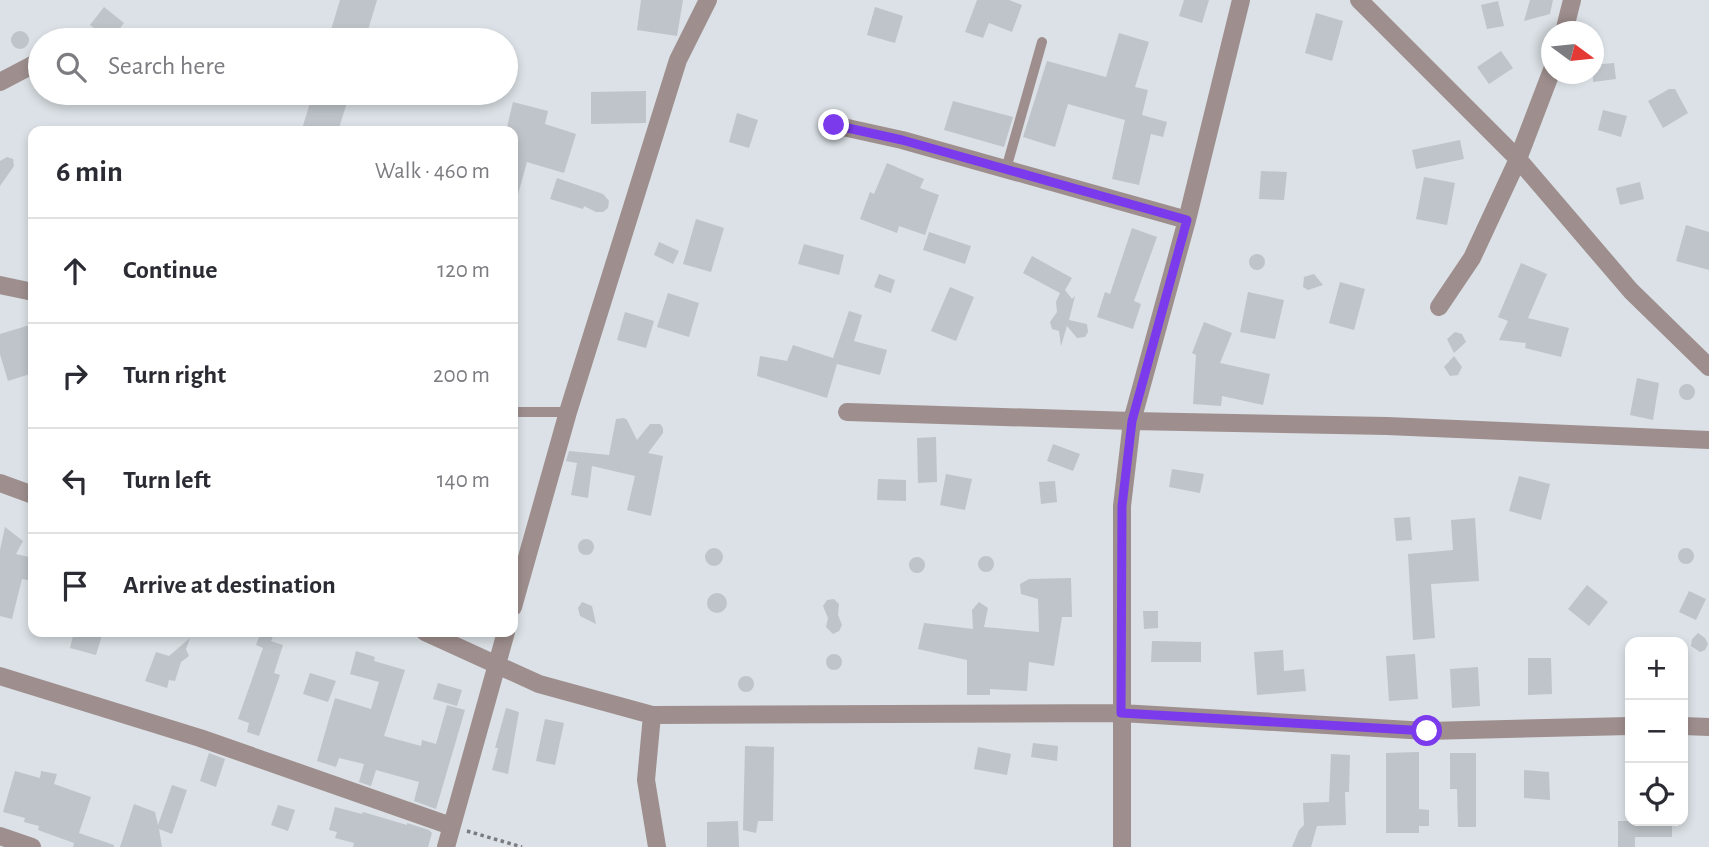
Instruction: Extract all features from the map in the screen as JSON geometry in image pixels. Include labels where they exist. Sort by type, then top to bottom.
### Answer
[{"type":"street","points":[[518,589],[568,412],[678,60],[708,0]]},
{"type":"street","points":[[1122,847],[1122,506],[1132,421],[1187,220],[1241,0]]},
{"type":"street","points":[[1359,0],[1518,159],[1631,291],[1709,366]]},
{"type":"street","points":[[1567,21],[1572,0]]},
{"type":"street","points":[[0,82],[28,67]]},
{"type":"street","points":[[1439,307],[1472,258],[1518,159],[1547,84]]},
{"type":"street","points":[[834,125],[902,140],[1187,220]]},
{"type":"street","points":[[0,285],[28,291]]},
{"type":"street","points":[[847,412],[1387,426],[1709,440]]},
{"type":"street","points":[[0,483],[28,493]]},
{"type":"street","points":[[437,637],[539,684],[652,715],[1121,713],[1427,731],[1625,726]]},
{"type":"street","points":[[446,847],[505,637]]},
{"type":"street","points":[[0,676],[200,738],[451,826]]},
{"type":"street","points":[[652,715],[646,780],[657,847]]},
{"type":"street","points":[[1688,726],[1709,727]]},
{"type":"street","points":[[0,836],[32,847]]},
{"type":"lane","points":[[1006,169],[1042,41]]},
{"type":"lane","points":[[518,412],[568,412]]},
{"type":"path","points":[[451,826],[522,847]]},
{"type":"building","points":[[340,0],[377,0],[369,28],[332,28]]},
{"type":"building","points":[[641,0],[683,0],[677,36],[637,30]]},
{"type":"building","points":[[977,0],[1009,0],[1022,5],[1012,32],[989,23],[983,38],[965,32]]},
{"type":"building","points":[[1184,0],[1209,0],[1202,23],[1179,16]]},
{"type":"building","points":[[1530,0],[1553,0],[1550,14],[1524,21]]},
{"type":"building","points":[[1498,1],[1504,26],[1487,29],[1481,5]]},
{"type":"building","points":[[104,7],[124,23],[120,28],[94,28],[90,25]]},
{"type":"building","points":[[875,7],[903,16],[895,43],[867,35]]},
{"type":"building","points":[[1316,13],[1343,21],[1332,61],[1305,53]]},
{"type":"building","points":[[13,33],[27,33],[27,47],[13,47]]},
{"type":"building","points":[[1119,33],[1149,42],[1135,87],[1148,90],[1142,115],[1167,122],[1163,137],[1151,134],[1139,185],[1112,179],[1125,120],[1068,104],[1055,147],[1023,137],[1047,61],[1106,77]]},
{"type":"building","points":[[1501,51],[1513,68],[1489,84],[1477,67]]},
{"type":"building","points":[[1614,63],[1616,79],[1604,81],[1604,64]]},
{"type":"building","points":[[1669,89],[1675,89],[1688,113],[1663,128],[1648,101]]},
{"type":"building","points":[[646,91],[646,123],[591,124],[591,92]]},
{"type":"building","points":[[953,101],[1013,117],[1004,147],[944,130]]},
{"type":"building","points":[[518,103],[548,111],[545,124],[576,134],[564,173],[527,162],[518,194],[518,126],[507,126],[512,105]]},
{"type":"building","points":[[309,105],[346,105],[340,126],[303,126]]},
{"type":"building","points":[[1603,110],[1627,116],[1621,137],[1598,130]]},
{"type":"building","points":[[737,113],[758,120],[749,148],[729,142]]},
{"type":"building","points":[[1460,140],[1464,159],[1416,169],[1412,150]]},
{"type":"building","points":[[7,157],[13,159],[14,166],[0,186],[0,161]]},
{"type":"building","points":[[887,163],[924,179],[920,188],[939,195],[925,235],[899,226],[897,233],[860,219],[870,192],[874,194]]},
{"type":"building","points":[[1261,171],[1287,172],[1284,200],[1259,199]]},
{"type":"building","points":[[1424,177],[1455,183],[1447,225],[1416,219]]},
{"type":"building","points":[[557,178],[603,194],[609,201],[608,208],[603,212],[596,212],[584,206],[583,209],[550,199]]},
{"type":"building","points":[[1640,182],[1644,199],[1620,205],[1616,188]]},
{"type":"building","points":[[696,219],[724,228],[711,272],[683,264]]},
{"type":"building","points":[[1686,225],[1709,232],[1709,270],[1676,261]]},
{"type":"building","points":[[1132,228],[1157,237],[1134,301],[1141,304],[1133,329],[1097,317],[1105,292],[1110,294]]},
{"type":"building","points":[[929,232],[971,246],[965,264],[923,250]]},
{"type":"building","points":[[659,242],[679,251],[673,264],[654,255]]},
{"type":"building","points":[[804,244],[844,255],[839,275],[798,264]]},
{"type":"building","points":[[1254,254],[1260,254],[1265,262],[1263,268],[1254,270],[1249,265],[1249,259]]},
{"type":"building","points":[[1032,256],[1072,278],[1065,290],[1072,299],[1075,296],[1069,320],[1087,324],[1088,332],[1085,337],[1077,338],[1067,326],[1061,346],[1059,331],[1052,329],[1050,322],[1057,312],[1056,302],[1060,293],[1023,273]]},
{"type":"building","points":[[1521,263],[1547,274],[1528,318],[1569,328],[1561,357],[1525,348],[1526,343],[1499,340],[1508,321],[1498,317]]},
{"type":"building","points":[[879,274],[895,280],[891,293],[874,287]]},
{"type":"building","points":[[1314,274],[1323,285],[1308,290],[1303,287],[1304,277]]},
{"type":"building","points":[[1340,282],[1365,289],[1354,330],[1329,323]]},
{"type":"building","points":[[950,287],[974,297],[956,341],[931,331]]},
{"type":"building","points":[[1248,292],[1284,300],[1275,339],[1240,332]]},
{"type":"building","points":[[668,293],[699,303],[689,337],[657,327]]},
{"type":"building","points":[[849,311],[862,315],[854,341],[887,350],[880,375],[837,364],[827,398],[757,376],[760,356],[787,361],[793,345],[833,358]]},
{"type":"building","points":[[625,312],[654,321],[646,348],[617,340]]},
{"type":"building","points":[[1204,322],[1232,333],[1220,363],[1270,374],[1263,405],[1222,396],[1221,406],[1193,404],[1196,355],[1192,353]]},
{"type":"building","points":[[28,326],[28,375],[8,381],[0,354],[0,334]]},
{"type":"building","points":[[1455,332],[1462,334],[1466,342],[1454,353],[1447,339]]},
{"type":"building","points":[[1454,356],[1462,367],[1458,375],[1450,376],[1444,367]]},
{"type":"building","points":[[1637,378],[1659,383],[1653,420],[1630,415]]},
{"type":"building","points":[[1684,384],[1690,384],[1695,392],[1693,398],[1684,400],[1679,395],[1679,389]]},
{"type":"building","points":[[624,418],[637,440],[650,424],[660,424],[663,428],[663,433],[648,453],[663,456],[651,516],[627,510],[635,476],[592,466],[588,498],[571,495],[577,463],[566,461],[569,451],[609,455],[616,419]]},
{"type":"building","points":[[936,437],[937,482],[918,483],[917,438]]},
{"type":"building","points":[[1053,444],[1080,454],[1073,471],[1047,461]]},
{"type":"building","points":[[1172,469],[1204,474],[1200,493],[1169,487]]},
{"type":"building","points":[[946,474],[972,479],[965,510],[940,505]]},
{"type":"building","points":[[1519,476],[1550,484],[1541,520],[1509,511]]},
{"type":"building","points":[[878,479],[906,480],[906,501],[877,500]]},
{"type":"building","points":[[1055,481],[1057,502],[1041,504],[1039,482]]},
{"type":"building","points":[[1410,517],[1412,540],[1396,541],[1394,518]]},
{"type":"building","points":[[1475,518],[1479,581],[1431,584],[1435,638],[1413,640],[1408,554],[1453,550],[1451,520]]},
{"type":"building","points":[[5,527],[23,541],[16,554],[28,557],[28,580],[22,579],[12,619],[0,616],[0,550]]},
{"type":"building","points":[[586,539],[592,541],[592,553],[586,555],[580,553],[578,547],[580,541]]},
{"type":"building","points":[[714,548],[720,551],[723,557],[720,563],[714,566],[708,563],[705,557],[708,551]]},
{"type":"building","points":[[1683,548],[1689,548],[1694,556],[1692,562],[1683,564],[1678,559],[1678,553]]},
{"type":"building","points":[[983,556],[989,556],[994,564],[992,570],[983,572],[978,567],[978,561]]},
{"type":"building","points":[[914,557],[920,557],[925,565],[923,571],[914,573],[909,568],[909,562]]},
{"type":"building","points":[[1071,578],[1072,617],[1062,617],[1054,666],[1029,662],[1027,691],[990,689],[990,695],[967,695],[967,660],[918,649],[924,623],[973,629],[972,610],[979,602],[988,608],[984,627],[1039,632],[1038,599],[1021,594],[1020,584],[1029,579]]},
{"type":"building","points":[[1587,585],[1608,602],[1589,626],[1568,609]]},
{"type":"building","points":[[1689,591],[1706,599],[1696,620],[1679,612]]},
{"type":"building","points":[[717,593],[724,596],[727,603],[724,610],[717,613],[710,610],[707,603],[710,596]]},
{"type":"building","points":[[834,599],[839,604],[838,615],[842,625],[839,631],[833,634],[826,627],[828,618],[823,606],[827,600]]},
{"type":"building","points":[[582,602],[592,606],[596,624],[580,616],[578,608]]},
{"type":"building","points":[[1143,611],[1158,611],[1158,628],[1144,629]]},
{"type":"building","points":[[1698,633],[1708,644],[1705,650],[1700,652],[1691,646],[1692,639]]},
{"type":"building","points":[[73,637],[101,637],[96,655],[70,648]]},
{"type":"building","points":[[259,637],[273,637],[271,641],[283,645],[274,673],[280,675],[259,736],[247,732],[249,723],[238,719],[263,648],[256,645]]},
{"type":"building","points":[[190,638],[186,649],[189,656],[181,662],[175,681],[169,680],[167,688],[145,681],[156,652],[169,656]]},
{"type":"building","points":[[1152,641],[1201,642],[1201,662],[1151,662]]},
{"type":"building","points":[[1283,650],[1284,671],[1304,669],[1306,691],[1257,695],[1254,652]]},
{"type":"building","points":[[356,651],[375,657],[374,661],[405,670],[384,736],[421,746],[422,740],[436,744],[447,705],[465,710],[436,809],[414,801],[419,782],[376,770],[371,786],[359,782],[364,764],[339,758],[336,767],[317,761],[335,698],[371,709],[379,682],[350,674]]},
{"type":"building","points":[[831,654],[837,654],[842,662],[840,668],[831,670],[826,665],[826,659]]},
{"type":"building","points":[[1415,654],[1418,699],[1389,701],[1386,656]]},
{"type":"building","points":[[1528,658],[1551,658],[1552,694],[1528,695]]},
{"type":"building","points":[[1478,667],[1480,706],[1452,708],[1450,669]]},
{"type":"building","points":[[310,673],[336,681],[328,702],[303,694]]},
{"type":"building","points":[[743,676],[749,676],[754,684],[752,690],[743,692],[738,687],[738,681]]},
{"type":"building","points":[[438,683],[462,690],[457,706],[433,699]]},
{"type":"building","points":[[506,708],[519,712],[508,774],[492,770]]},
{"type":"building","points":[[545,719],[564,723],[555,765],[536,761]]},
{"type":"building","points":[[1033,743],[1058,746],[1057,761],[1031,757]]},
{"type":"building","points":[[745,746],[774,747],[773,821],[758,821],[756,833],[743,830]]},
{"type":"building","points":[[978,747],[1011,754],[1007,775],[974,769]]},
{"type":"building","points":[[1419,752],[1419,809],[1429,810],[1429,826],[1419,826],[1419,833],[1386,833],[1386,753]]},
{"type":"building","points":[[209,753],[225,759],[216,787],[200,781]]},
{"type":"building","points":[[1450,753],[1476,753],[1476,827],[1458,827],[1457,789],[1450,789]]},
{"type":"building","points":[[1331,754],[1350,755],[1349,792],[1345,792],[1346,825],[1317,826],[1311,847],[1292,847],[1304,825],[1303,803],[1329,802]]},
{"type":"building","points":[[1524,770],[1549,772],[1550,800],[1524,798]]},
{"type":"building","points":[[15,771],[40,778],[41,771],[57,774],[54,784],[91,797],[79,833],[114,847],[73,847],[74,843],[38,830],[39,826],[24,822],[25,818],[3,812]]},
{"type":"building","points":[[172,785],[187,790],[172,834],[159,829],[162,847],[120,847],[134,804],[155,812],[158,825]]},
{"type":"building","points":[[278,805],[295,810],[288,831],[271,825]]},
{"type":"building","points":[[335,807],[429,830],[432,833],[428,847],[353,847],[354,843],[335,838],[337,832],[329,830]]},
{"type":"building","points":[[738,821],[739,847],[707,847],[707,822]]},
{"type":"building","points":[[1618,821],[1625,821],[1625,826],[1672,826],[1672,837],[1635,837],[1635,847],[1618,847]]},
{"type":"route","points":[[834,125],[902,140],[1187,220],[1132,421],[1122,506],[1121,713],[1427,731]]}]
